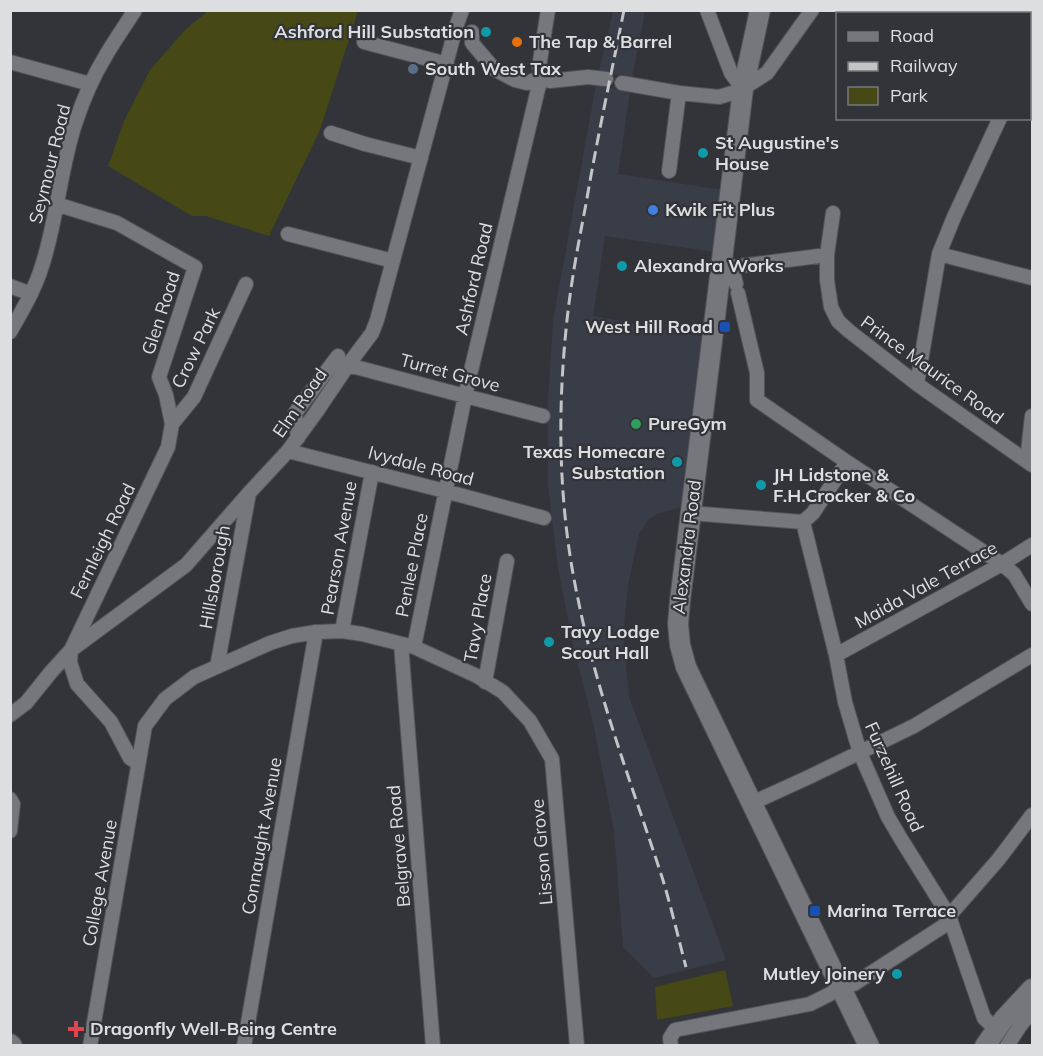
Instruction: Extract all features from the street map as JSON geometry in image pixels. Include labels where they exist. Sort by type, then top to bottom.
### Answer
[{"type":"main road","name":"Alexandra Road","points":[[760,10],[743,89],[726,267],[690,513],[678,624],[680,645],[686,667],[752,803],[848,986],[869,1046]]},
{"type":"main road","points":[[996,1040],[1018,1003],[1032,989]]},
{"type":"street","name":"Seymour Road","points":[[10,332],[42,267],[75,126],[90,84],[135,10]]},
{"type":"street","name":"Ashford Road","points":[[445,490],[465,396],[542,77],[539,67],[548,10]]},
{"type":"street","points":[[707,10],[730,73],[743,89]]},
{"type":"street","points":[[622,83],[719,98],[743,89],[766,73],[812,10]]},
{"type":"street","name":"Elm Road","points":[[10,715],[26,703],[71,650],[186,565],[288,451],[298,438],[343,360],[372,333],[461,11]]},
{"type":"street","points":[[472,32],[472,43],[494,69],[515,80],[527,83],[542,77],[550,81],[588,77],[606,79]]},
{"type":"street","points":[[364,42],[447,64]]},
{"type":"street","points":[[10,62],[90,84]]},
{"type":"street","points":[[669,171],[679,93]]},
{"type":"street","points":[[917,384],[939,254],[999,120]]},
{"type":"street","points":[[331,133],[421,158]]},
{"type":"street","name":"Glen Road","points":[[56,204],[117,224],[195,267],[159,377],[166,395],[172,424],[168,447]]},
{"type":"street","name":"Prince Maurice Road","points":[[833,213],[826,255],[827,280],[831,307],[838,321],[917,384],[1030,463]]},
{"type":"street","points":[[288,234],[393,261]]},
{"type":"street","points":[[939,254],[1032,278]]},
{"type":"street","points":[[826,255],[726,267],[737,289],[757,373],[757,400],[1002,564],[1014,574],[1032,604]]},
{"type":"street","name":"Crow Park","points":[[172,424],[194,397],[246,284]]},
{"type":"street","points":[[10,286],[30,294]]},
{"type":"street","name":"Turret Grove","points":[[343,360],[543,416]]},
{"type":"street","points":[[1030,463],[1032,416]]},
{"type":"street","name":"Fernleigh Road","points":[[71,650],[168,447]]},
{"type":"street","name":"Ivydale Road","points":[[288,451],[445,490],[544,518]]},
{"type":"street","points":[[690,513],[803,522],[813,513],[847,462]]},
{"type":"street","name":"Pearson Avenue","points":[[342,631],[372,472]]},
{"type":"street","name":"Penlee Place","points":[[408,646],[445,490]]},
{"type":"street","name":"Hillsborough","points":[[217,667],[249,493]]},
{"type":"street","name":"Furzehill Road","points":[[803,522],[836,655],[845,702],[860,753],[892,824],[949,916],[984,1018],[996,1040]]},
{"type":"street","name":"Maida Vale Terrace","points":[[836,655],[1002,564],[1032,545]]},
{"type":"street","name":"Tavy Place","points":[[485,682],[507,561]]},
{"type":"street","name":"Lisson Grove","points":[[145,726],[165,699],[194,677],[270,644],[292,636],[316,632],[342,631],[408,646],[477,676],[503,692],[530,721],[552,759],[577,1046]]},
{"type":"street","name":"Connaught Avenue","points":[[244,1046],[316,632]]},
{"type":"street","name":"Belgrave Road","points":[[408,646],[433,1046]]},
{"type":"street","points":[[71,650],[70,662],[77,684],[111,722],[130,758],[138,763]]},
{"type":"street","points":[[752,803],[914,726],[1032,655]]},
{"type":"street","name":"College Avenue","points":[[90,1046],[145,726]]},
{"type":"street","points":[[10,799],[13,804],[10,831]]},
{"type":"street","points":[[671,1046],[670,1038],[675,1030],[810,1004],[848,986],[945,925],[949,916],[998,860],[1032,815]]},
{"type":"street","points":[[996,1040],[1020,1026],[1032,1011]]},
{"type":"shaded area","points":[[613,11],[645,11],[632,78],[599,71]]},
{"type":"shaded area","points":[[596,85],[630,92],[618,174],[723,190],[715,252],[605,236],[593,316],[705,337],[681,507],[648,519],[639,534],[628,585],[623,635],[629,697],[726,960],[654,978],[623,947],[614,831],[594,727],[573,645],[558,568],[548,486],[548,403],[553,321]]},
{"type":"green space","points":[[208,11],[358,11],[320,130],[269,236],[206,216],[192,216],[108,166],[125,119],[150,70],[186,29]]},
{"type":"green space","points":[[725,970],[733,1006],[657,1020],[655,987]]},
{"type":"railway","points":[[624,10],[595,155],[568,314],[561,397],[563,499],[578,599],[595,670],[662,877],[686,967]]},
{"type":"place","name":"Ashford Hill Substation","points":[[486,32]]},
{"type":"place","name":"The Tap & Barrel","points":[[517,42]]},
{"type":"place","name":"South West Tax","points":[[413,69]]},
{"type":"place","name":"St Augustine's House","points":[[703,153]]},
{"type":"place","name":"Kwik Fit Plus","points":[[653,210]]},
{"type":"place","name":"Alexandra Works","points":[[622,266]]},
{"type":"place","name":"West Hill Road","points":[[725,327]]},
{"type":"place","name":"PureGym","points":[[636,424]]},
{"type":"place","name":"Texas Homecare Substation","points":[[677,462]]},
{"type":"place","name":"JH Lidstone & F.H.Crocker & Co","points":[[761,485]]},
{"type":"place","name":"Tavy Lodge Scout Hall","points":[[549,642]]},
{"type":"place","name":"Marina Terrace","points":[[815,911]]},
{"type":"place","name":"Mutley Joinery","points":[[897,974]]},
{"type":"place","name":"Dragonfly Well-Being Centre","points":[[76,1029]]}]
